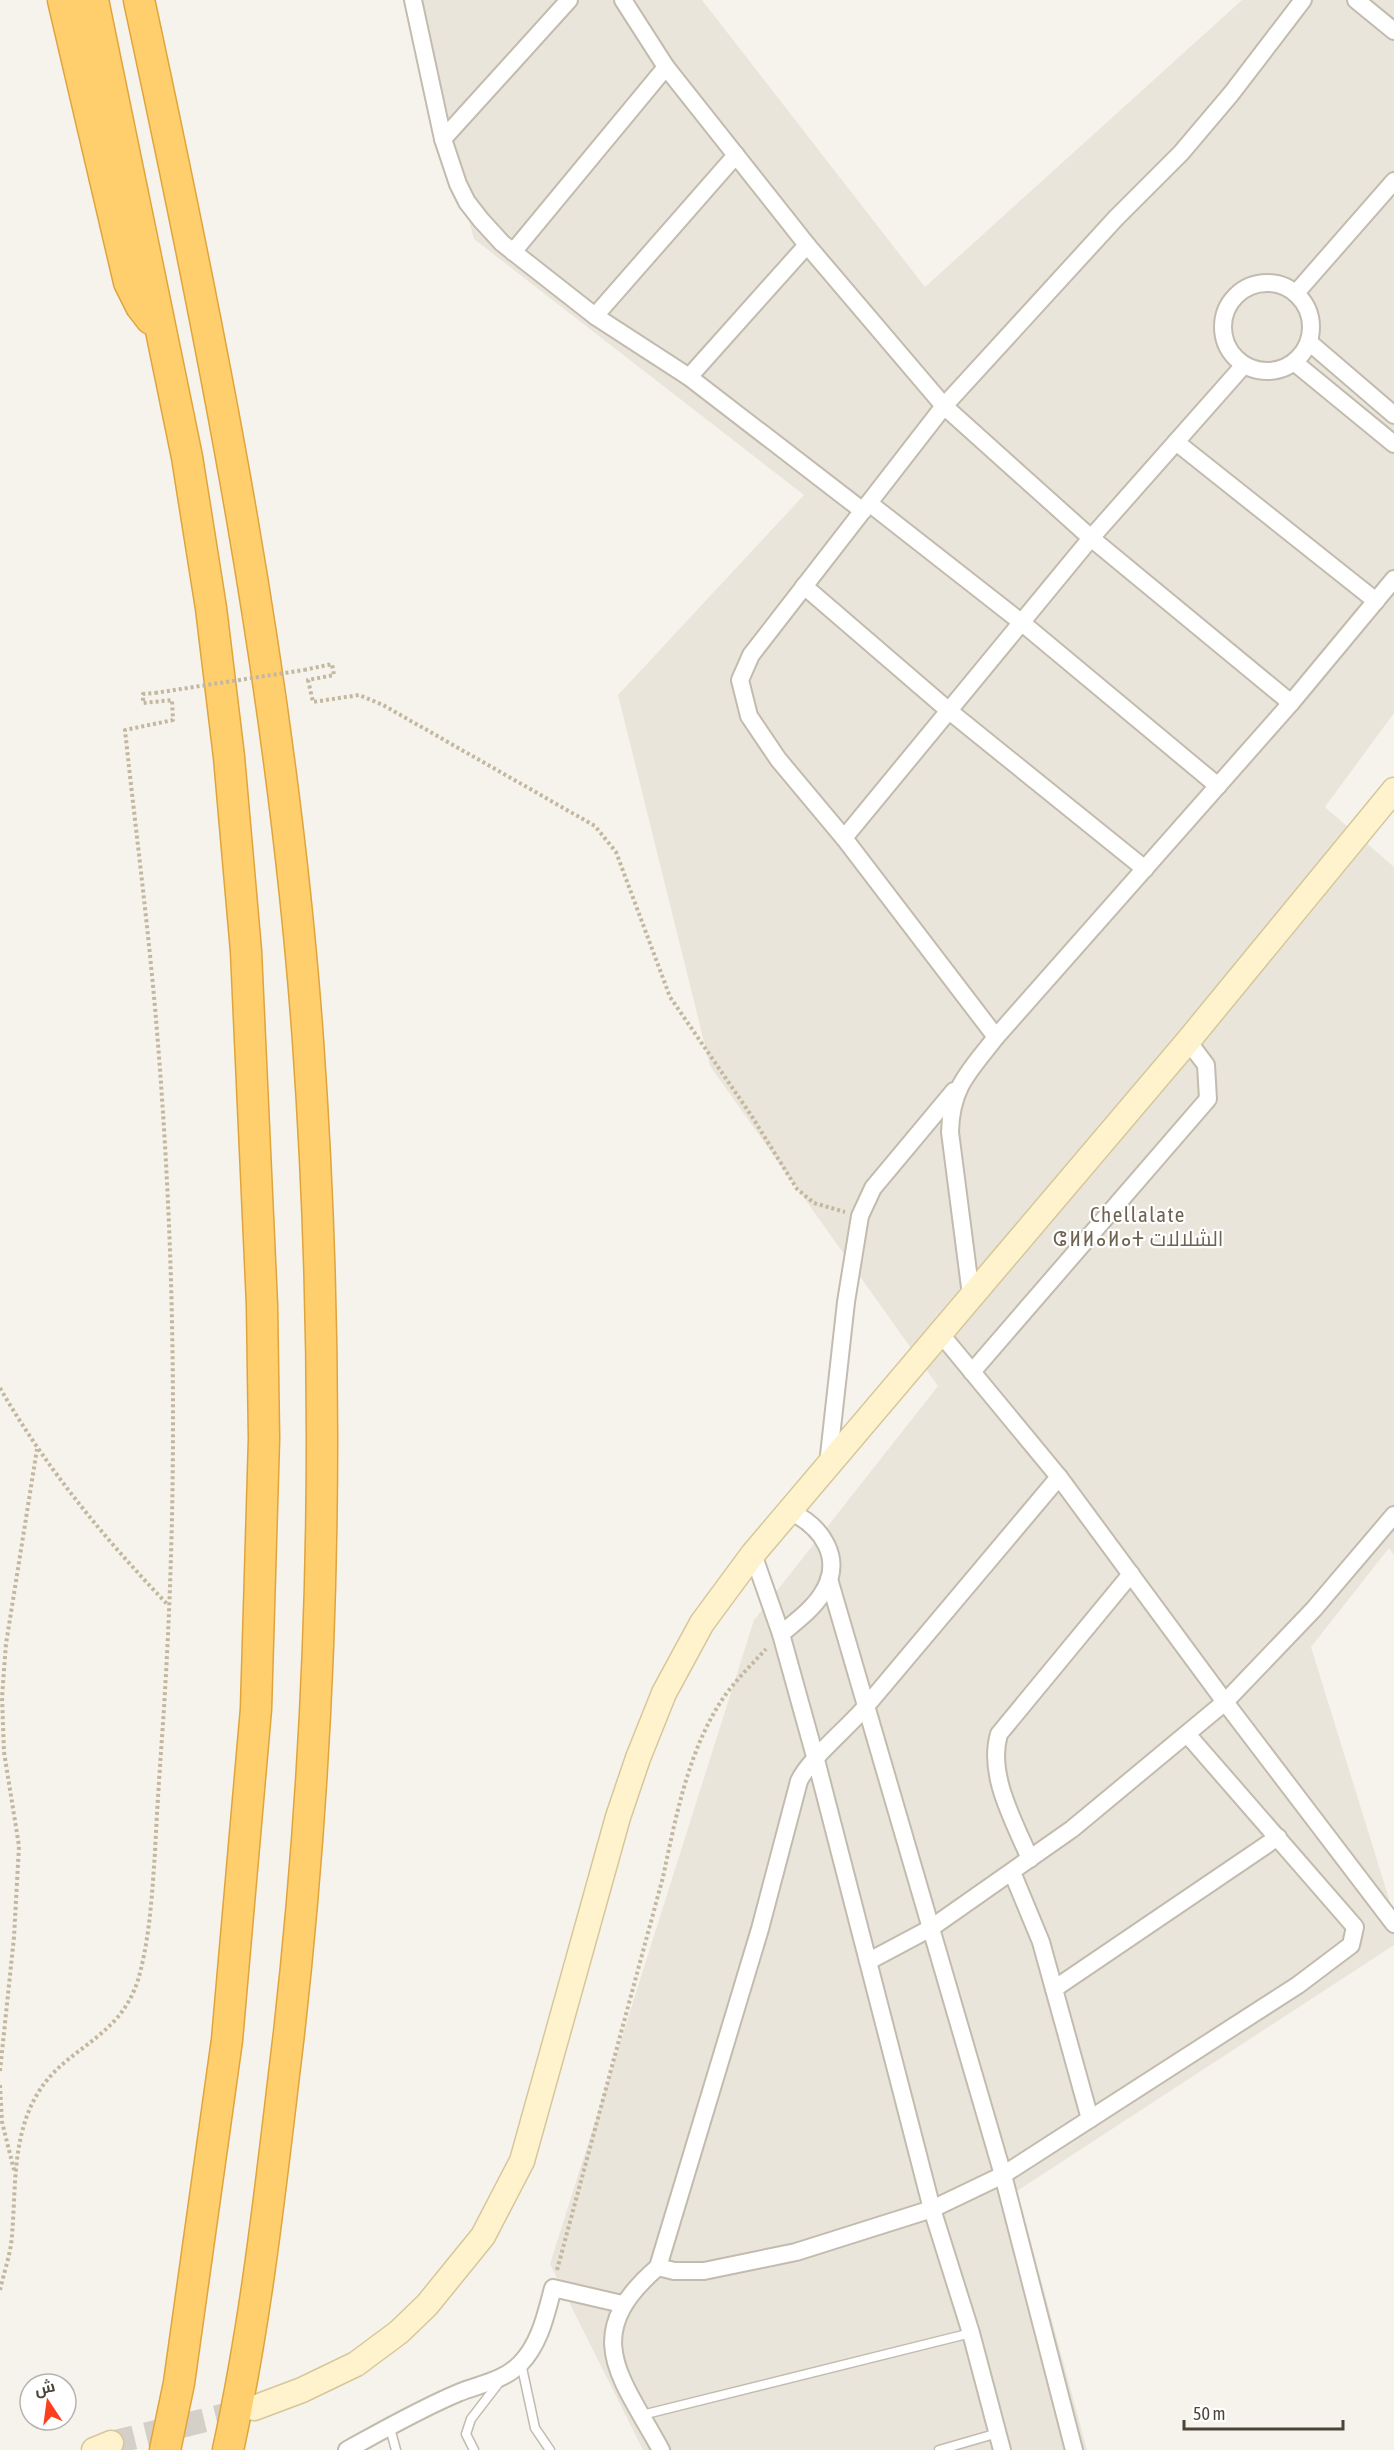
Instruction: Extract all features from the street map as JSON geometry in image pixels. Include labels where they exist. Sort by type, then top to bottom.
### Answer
[{"type":"highway","points":[[63,0],[129,282],[141,306],[159,326]]},
{"type":"highway","points":[[93,0],[187,457],[211,608],[229,757],[247,963],[262,1305],[264,1439],[256,1709],[227,2040],[179,2383],[165,2450]]},
{"type":"highway","points":[[139,0],[208,326],[253,582],[288,843],[308,1040],[318,1273],[322,1480],[315,1719],[300,1936],[260,2273],[245,2371],[228,2450]]},
{"type":"street","points":[[413,0],[443,139],[467,202],[513,252],[595,316],[689,377],[1021,622],[1218,786]]},
{"type":"street","points":[[443,139],[569,0]]},
{"type":"street","points":[[623,0],[666,67],[735,155],[807,245],[944,406],[1091,538],[1291,703]]},
{"type":"street","points":[[996,1037],[844,838],[778,759],[749,716],[743,700],[740,680],[751,655],[944,406],[1116,218],[1181,153],[1238,85],[1303,0]]},
{"type":"street","points":[[1356,0],[1394,31]]},
{"type":"street","points":[[513,252],[666,67]]},
{"type":"street","points":[[595,316],[735,155]]},
{"type":"street","points":[[1296,293],[1394,181]]},
{"type":"street","points":[[689,377],[807,245]]},
{"type":"street","points":[[1261,283],[1277,283],[1296,293],[1309,313],[1311,327],[1309,342],[1294,362],[1285,367],[1264,371],[1244,365],[1232,355],[1224,341],[1222,326],[1225,310],[1234,297],[1246,287],[1261,283]]},
{"type":"street","points":[[1309,342],[1394,415]]},
{"type":"street","points":[[1294,362],[1394,444]]},
{"type":"street","points":[[844,838],[1091,538],[1244,365]]},
{"type":"street","points":[[1176,442],[1376,602]]},
{"type":"street","points":[[828,1464],[846,1302],[860,1216],[873,1188],[957,1088],[996,1037],[1291,703],[1394,579]]},
{"type":"street","points":[[804,586],[948,710],[1144,869]]},
{"type":"street","points":[[254,2408],[302,2391],[356,2364],[399,2332],[427,2305],[483,2236],[522,2161],[618,1817],[638,1758],[664,1694],[702,1623],[753,1554],[1188,1041],[1394,790]]},
{"type":"street","points":[[972,1372],[1208,1099],[1206,1065],[1188,1041]]},
{"type":"street","points":[[957,1088],[951,1113],[950,1132],[971,1295]]},
{"type":"street","points":[[940,1333],[1059,1477],[1225,1702],[1394,1924]]},
{"type":"street","points":[[661,2450],[617,2367],[612,2346],[614,2324],[622,2304],[638,2284],[658,2267],[753,1952],[798,1781],[805,1767],[816,1760],[866,1707],[1059,1477]]},
{"type":"street","points":[[781,1634],[822,1594],[829,1579],[832,1564],[828,1544],[817,1529],[804,1518],[789,1511]]},
{"type":"street","points":[[869,1961],[931,1928],[1072,1829],[1225,1702],[1314,1610],[1393,1518]]},
{"type":"street","points":[[753,1554],[781,1634],[869,1961],[932,2209],[971,2333],[1002,2450]]},
{"type":"street","points":[[1030,1859],[997,1770],[994,1751],[999,1734],[1131,1574]]},
{"type":"street","points":[[829,1579],[1003,2175],[1074,2450]]},
{"type":"street","points":[[658,2267],[674,2271],[704,2271],[796,2252],[932,2209],[1003,2175],[1298,1985],[1351,1945],[1355,1927],[1187,1734]]},
{"type":"street","points":[[1054,1989],[1278,1837]]},
{"type":"street","points":[[1012,1872],[1034,1921],[1090,2119]]},
{"type":"street","points":[[347,2450],[459,2393],[503,2377],[521,2363],[542,2328],[553,2288],[622,2304]]},
{"type":"lane","points":[[642,2415],[971,2333]]},
{"type":"lane","points":[[521,2363],[535,2428],[550,2450]]},
{"type":"lane","points":[[474,2450],[466,2434],[471,2419],[503,2377]]},
{"type":"lane","points":[[390,2428],[396,2450]]},
{"type":"lane","points":[[939,2450],[998,2433]]},
{"type":"path","points":[[0,2290],[12,2238],[14,2173],[23,2133],[36,2095],[48,2079],[100,2037],[122,2014],[137,1981],[151,1915],[169,1606],[172,1434],[170,1245],[158,1045],[138,833],[125,730],[173,720],[172,700],[143,703],[143,694],[332,664],[334,675],[308,680],[313,702],[359,695],[383,705],[595,826],[616,852],[670,997],[751,1115],[797,1189],[814,1203],[860,1216]]},
{"type":"path","points":[[0,1388],[37,1449],[96,1525],[169,1606]]},
{"type":"path","points":[[0,2071],[14,1937],[19,1846],[4,1752],[2,1697],[6,1644],[37,1449]]},
{"type":"path","points":[[553,2288],[663,1877],[677,1810],[691,1767],[710,1721],[725,1695],[781,1634]]},
{"type":"path","points":[[0,2085],[2,2122],[14,2173]]},
{"type":"shaded area","points":[[410,0],[702,0],[925,287],[1242,0],[1394,0],[1394,713],[1325,807],[1394,867],[1394,1555],[1389,1548],[1311,1647],[1394,1915],[1394,1945],[1017,2191],[1087,2450],[643,2450],[550,2264],[754,1620],[938,1386],[710,1066],[618,695],[804,495],[474,239]]},
{"type":"tunnel","points":[[111,2443],[251,2409]]},
{"type":"district","name":"Chellalate ⵛⵍⵍⴰⵍⴰⵜ الشلالات","points":[[1138,1227]]}]
